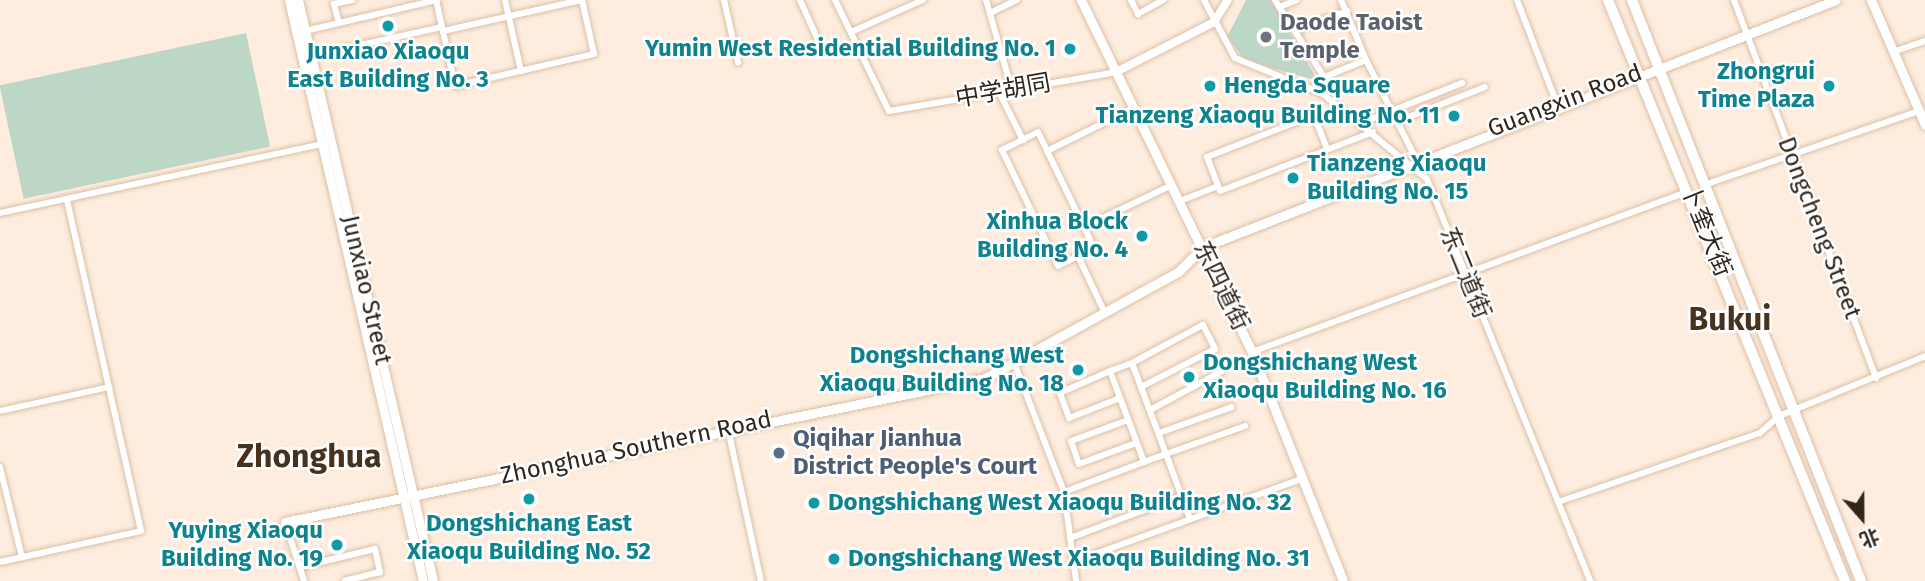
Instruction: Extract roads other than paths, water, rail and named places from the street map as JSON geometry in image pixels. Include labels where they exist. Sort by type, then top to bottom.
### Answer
[{"type":"main road","name":"Junxiao Street","points":[[289,0],[327,142],[409,495],[433,581]]},
{"type":"main road","name":"Junxiao Street","points":[[298,0],[327,142]]},
{"type":"main road","name":"东四道街","points":[[1081,0],[1252,352],[1306,477],[1343,581]]},
{"type":"main road","name":"卜奎大街","points":[[1608,0],[1642,71],[1845,581]]},
{"type":"main road","name":"卜奎大街","points":[[1632,0],[1654,66],[1861,581]]},
{"type":"main road","name":"Guangxin Road","points":[[1203,247],[1413,160],[1654,66],[1836,0]]},
{"type":"main road","points":[[1871,0],[1925,125]]},
{"type":"main road","name":"Zhonghua Southern Road","points":[[285,522],[985,378],[1015,365],[1178,272],[1203,247]]},
{"type":"main road","name":"Junxiao Street","points":[[409,495],[423,581]]},
{"type":"street","points":[[338,23],[334,4],[353,0]]},
{"type":"street","points":[[305,31],[415,3],[437,0],[443,29],[455,86],[594,54],[582,0],[509,16],[443,29],[311,55]]},
{"type":"street","points":[[505,0],[521,71]]},
{"type":"street","points":[[724,0],[738,62]]},
{"type":"street","points":[[800,0],[818,40]]},
{"type":"street","points":[[835,0],[851,32],[923,0]]},
{"type":"street","points":[[986,0],[992,12],[1012,90]]},
{"type":"street","points":[[992,12],[1017,0]]},
{"type":"street","points":[[1131,0],[1138,14],[1163,0]]},
{"type":"street","name":"东二道街","points":[[1203,0],[1214,22],[1244,65],[1323,94],[1413,160],[1427,179],[1561,501],[1590,581]]},
{"type":"street","points":[[1116,72],[1214,22],[1228,0]]},
{"type":"street","points":[[1297,0],[1277,3],[1324,77],[1323,94]]},
{"type":"street","points":[[1341,0],[1366,60],[1401,120],[1413,160]]},
{"type":"street","points":[[1517,0],[1557,104]]},
{"type":"street","name":"Dongcheng Street","points":[[1734,0],[1876,377]]},
{"type":"street","points":[[1295,31],[1347,11]]},
{"type":"street","name":"中学胡同","points":[[851,32],[889,111],[1116,72]]},
{"type":"street","points":[[1894,52],[1925,41]]},
{"type":"street","points":[[1324,77],[1366,60]]},
{"type":"street","points":[[1361,123],[1462,83]]},
{"type":"street","points":[[1401,120],[1485,88]]},
{"type":"street","points":[[999,92],[1023,140]]},
{"type":"street","points":[[1047,151],[1134,108]]},
{"type":"street","points":[[1702,186],[1780,153],[1793,159],[1919,111]]},
{"type":"street","points":[[1327,149],[1314,115],[1207,157],[1220,191],[1373,132]]},
{"type":"street","points":[[1038,132],[1047,151],[1094,248],[1058,266],[1002,150],[1038,132]]},
{"type":"street","points":[[0,213],[327,142]]},
{"type":"street","points":[[1084,227],[1172,185]]},
{"type":"street","points":[[1180,201],[1218,186]]},
{"type":"street","points":[[1252,352],[1690,191]]},
{"type":"street","points":[[0,562],[141,531],[67,199]]},
{"type":"street","points":[[1078,256],[1105,313]]},
{"type":"street","points":[[1120,398],[1069,418],[1060,393],[1132,363],[1203,325],[1214,349],[1141,387]]},
{"type":"street","points":[[1561,501],[1760,433],[1779,416],[1925,356]]},
{"type":"street","points":[[1132,363],[1190,519]]},
{"type":"street","points":[[1015,365],[1064,492],[1076,581]]},
{"type":"street","points":[[1110,371],[1144,462]]},
{"type":"street","points":[[1150,410],[1221,372]]},
{"type":"street","points":[[0,411],[109,387]]},
{"type":"street","points":[[1159,433],[1232,407]]},
{"type":"street","points":[[1128,420],[1071,441],[1079,464],[1136,443]]},
{"type":"street","points":[[1064,492],[1245,426]]},
{"type":"street","points":[[728,429],[761,581]]},
{"type":"street","points":[[0,467],[4,498],[22,557]]},
{"type":"street","points":[[1073,562],[1306,477]]},
{"type":"street","points":[[1070,538],[1182,496]]},
{"type":"street","points":[[285,522],[304,581]]},
{"type":"street","points":[[300,567],[375,549],[380,572],[345,581]]},
{"type":"place","name":"Junxiao Xiaoqu East Building No. 3","points":[[388,26]]},
{"type":"place","name":"Daode Taoist Temple","points":[[1266,37]]},
{"type":"place","name":"Yumin West Residential Building No. 1","points":[[1070,49]]},
{"type":"place","name":"Hengda Square","points":[[1210,86]]},
{"type":"place","name":"Zhongrui Time Plaza","points":[[1829,86]]},
{"type":"place","name":"Tianzeng Xiaoqu Building No. 11","points":[[1454,116]]},
{"type":"place","name":"Tianzeng Xiaoqu Building No. 15","points":[[1293,178]]},
{"type":"place","name":"Xinhua Block Building No. 4","points":[[1142,236]]},
{"type":"place","name":"Dongshichang West Xiaoqu Building No. 18","points":[[1078,370]]},
{"type":"place","name":"Dongshichang West Xiaoqu Building No. 16","points":[[1189,377]]},
{"type":"place","name":"Qiqihar Jianhua District People's Court","points":[[779,453]]},
{"type":"place","name":"Dongshichang East Xiaoqu Building No. 52","points":[[529,499]]},
{"type":"place","name":"Dongshichang West Xiaoqu Building No. 32","points":[[814,503]]},
{"type":"place","name":"Yuying Xiaoqu Building No. 19","points":[[337,545]]},
{"type":"place","name":"Dongshichang West Xiaoqu Building No. 31","points":[[834,559]]},
{"type":"district","name":"Bukui","points":[[1730,319]]},
{"type":"district","name":"Zhonghua","points":[[309,456]]}]
